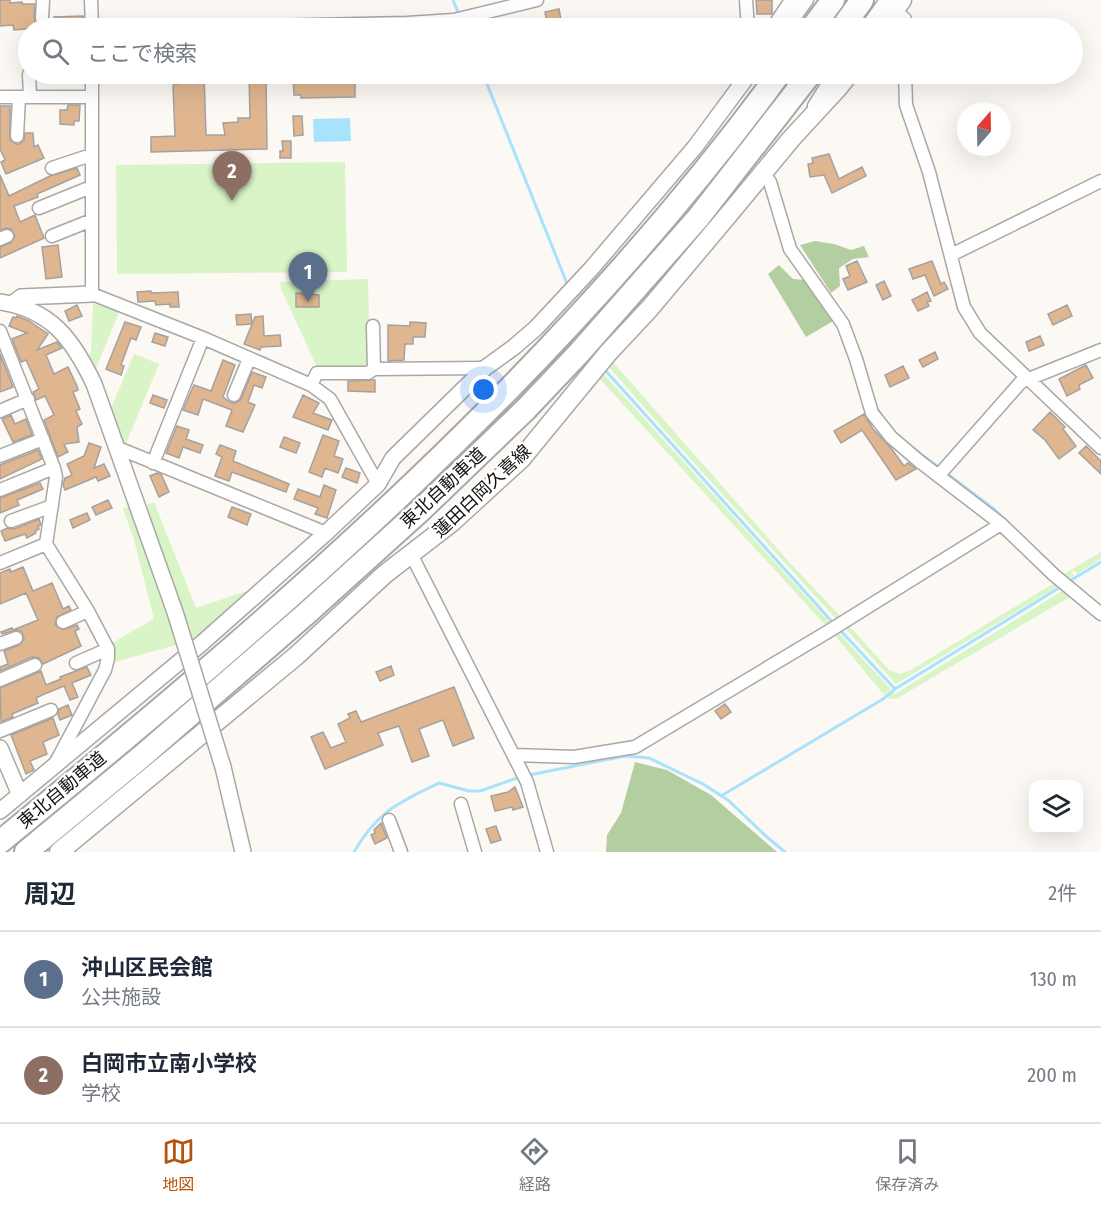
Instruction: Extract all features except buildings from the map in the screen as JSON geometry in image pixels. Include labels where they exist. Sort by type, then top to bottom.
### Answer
[{"type":"highway","points":[[820,18],[833,0]]},
{"type":"highway","points":[[849,18],[862,0]]},
{"type":"highway","name":"東北自動車道","points":[[0,842],[288,598],[408,489],[506,393],[561,337],[664,220],[771,84]]},
{"type":"highway","name":"東北自動車道","points":[[26,852],[141,757],[307,613],[423,508],[525,410],[698,218],[802,84]]},
{"type":"main road","points":[[887,18],[894,4]]},
{"type":"main road","name":"蓮田白岡久喜線","points":[[59,852],[287,663],[385,574],[451,523],[521,459],[806,122],[841,84]]},
{"type":"street","points":[[42,18],[43,0]]},
{"type":"street","points":[[92,0],[92,18]]},
{"type":"street","points":[[455,18],[482,14],[537,0]]},
{"type":"street","points":[[746,0],[747,18]]},
{"type":"street","points":[[781,18],[793,0]]},
{"type":"street","points":[[794,18],[807,0]]},
{"type":"street","points":[[878,18],[894,4],[904,18]]},
{"type":"street","points":[[17,136],[27,84]]},
{"type":"street","points":[[92,84],[92,294]]},
{"type":"street","points":[[0,811],[202,643],[378,484],[393,458],[485,368],[536,328],[591,269],[695,147],[742,84]]},
{"type":"street","points":[[806,122],[828,84]]},
{"type":"street","points":[[905,84],[906,105],[929,172],[964,307],[971,322],[1101,448]]},
{"type":"street","points":[[0,97],[92,97]]},
{"type":"street","points":[[52,168],[91,154]]},
{"type":"street","points":[[763,173],[770,182],[790,249],[843,324],[872,413],[891,437],[1001,524],[1057,578],[1101,614]]},
{"type":"street","points":[[951,255],[1101,181]]},
{"type":"street","points":[[39,208],[91,189]]},
{"type":"street","points":[[52,236],[92,220]]},
{"type":"street","points":[[6,303],[21,297],[92,294],[203,338],[311,385],[330,399],[378,484]]},
{"type":"street","points":[[6,303],[33,311],[53,324],[80,354],[94,384],[175,612],[223,767],[243,852]]},
{"type":"street","points":[[373,326],[374,369]]},
{"type":"street","points":[[0,331],[4,354],[28,399],[56,477],[46,544],[88,611],[108,649],[105,670],[54,765]]},
{"type":"street","points":[[153,463],[203,338]]},
{"type":"street","points":[[939,475],[1021,382],[1101,350]]},
{"type":"street","points":[[234,395],[249,359]]},
{"type":"street","points":[[311,385],[317,373],[368,373],[374,369],[485,368]]},
{"type":"street","points":[[0,411],[28,399]]},
{"type":"street","points":[[0,456],[43,439]]},
{"type":"street","points":[[117,452],[123,450],[326,533]]},
{"type":"street","points":[[0,489],[54,468]]},
{"type":"street","points":[[11,521],[52,506]]},
{"type":"street","points":[[514,755],[574,757],[635,747],[829,631],[1001,524]]},
{"type":"street","points":[[0,563],[46,544]]},
{"type":"street","points":[[411,554],[527,782],[546,852]]},
{"type":"street","points":[[63,622],[88,611]]},
{"type":"street","points":[[0,644],[15,638]]},
{"type":"street","points":[[76,663],[108,649]]},
{"type":"street","points":[[0,680],[35,665]]},
{"type":"street","points":[[0,731],[51,710]]},
{"type":"street","points":[[0,750],[20,795]]},
{"type":"street","points":[[461,804],[475,852]]},
{"type":"street","points":[[389,820],[401,852]]},
{"type":"green space","points":[[345,162],[347,272],[117,274],[116,165]]},
{"type":"green space","points":[[815,241],[851,250],[864,246],[869,257],[853,259],[839,268],[840,286],[831,293],[800,245]]},
{"type":"green space","points":[[779,265],[793,279],[806,280],[835,320],[806,337],[768,274]]},
{"type":"green space","points":[[368,279],[370,364],[368,369],[318,369],[281,289],[280,282]]},
{"type":"green space","points":[[93,303],[119,312],[95,371],[88,359],[91,351]]},
{"type":"green space","points":[[134,354],[159,364],[125,446],[118,443],[109,413]]},
{"type":"green space","points":[[611,360],[790,563],[842,618],[838,621],[673,440],[607,365]]},
{"type":"green space","points":[[602,372],[832,625],[827,627],[598,377]]},
{"type":"green space","points":[[154,502],[196,608],[256,588],[192,639],[142,507]]},
{"type":"green space","points":[[131,505],[179,644],[112,663],[110,644],[154,619],[133,536],[123,509]]},
{"type":"green space","points":[[1101,552],[1101,559],[1077,574],[1074,570],[1072,572],[1074,576],[1067,580],[1062,575]]},
{"type":"green space","points":[[1056,582],[1060,585],[896,684],[844,627],[846,625],[851,628],[889,670],[900,674],[911,670]]},
{"type":"green space","points":[[1064,590],[1073,595],[896,699],[887,698],[893,692],[895,694]]},
{"type":"green space","points":[[837,631],[891,689],[884,695],[833,633]]},
{"type":"green space","points":[[635,762],[667,770],[711,795],[777,852],[606,852],[607,835],[621,813]]},
{"type":"water","points":[[350,118],[351,141],[314,142],[313,119]]},
{"type":"waterway","points":[[453,0],[459,15]]},
{"type":"waterway","points":[[487,84],[568,286]]},
{"type":"waterway","points":[[605,370],[835,625]]},
{"type":"waterway","points":[[875,405],[883,418]]},
{"type":"waterway","points":[[910,446],[941,469]]},
{"type":"waterway","points":[[946,473],[1004,519]]},
{"type":"waterway","points":[[1068,582],[1101,562]]},
{"type":"waterway","points":[[840,630],[895,689],[1062,586]]},
{"type":"waterway","points":[[721,796],[883,699],[895,689]]},
{"type":"waterway","points":[[529,775],[625,756],[649,758],[703,784],[728,800],[785,852]]},
{"type":"waterway","points":[[354,852],[380,818],[412,796],[439,783],[469,791],[480,791],[520,777]]},
{"type":"place","name":"白岡市立南小学校","points":[[232,201]]},
{"type":"place","name":"沖山区民会館","points":[[308,302]]}]
